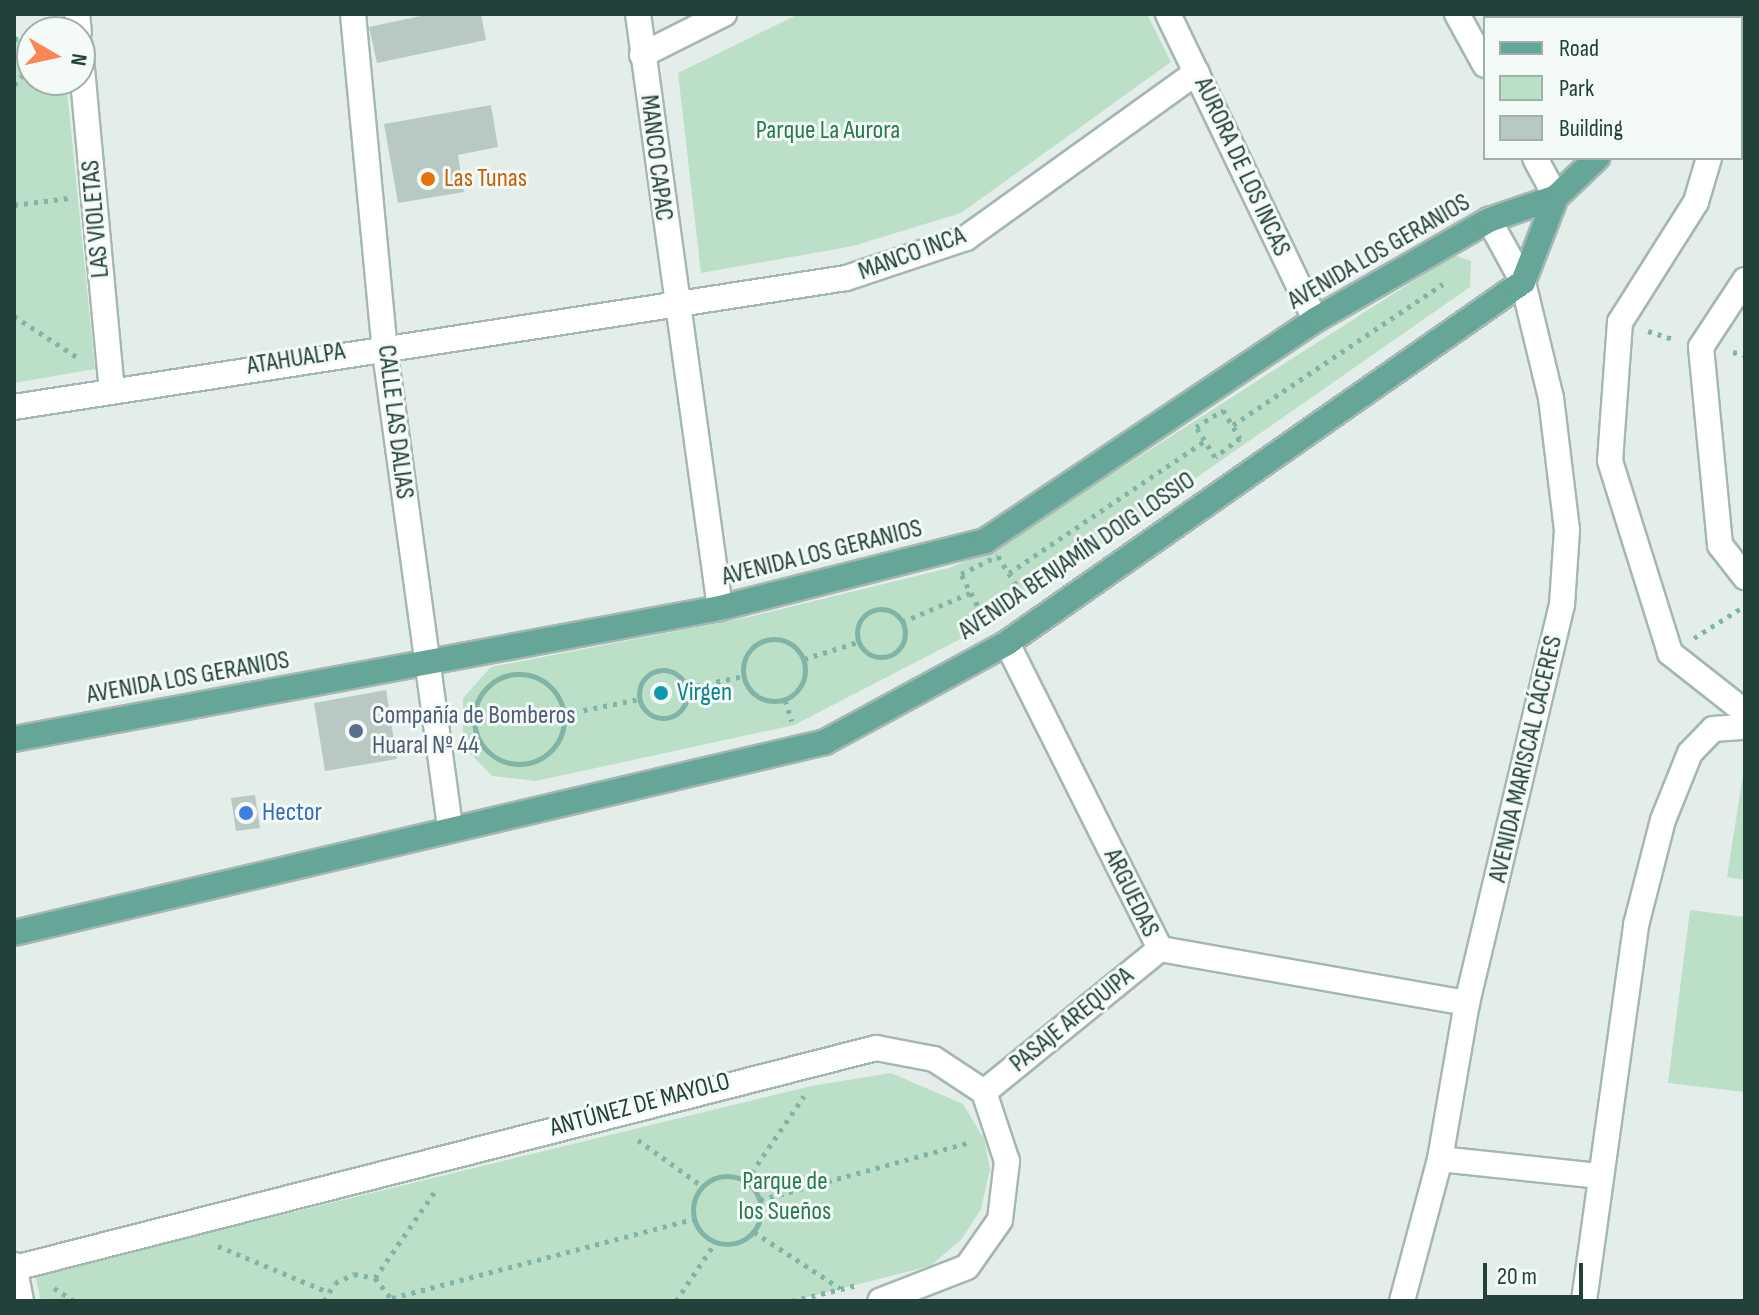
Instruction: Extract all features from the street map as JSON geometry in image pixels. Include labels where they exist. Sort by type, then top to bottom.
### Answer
[{"type":"main road","name":"AVENIDA LOS GERANIOS","points":[[14,739],[720,608],[985,541],[1315,320],[1489,220],[1556,197],[1595,160]]},
{"type":"main road","name":"AVENIDA LOS GERANIOS","points":[[1523,282],[1556,197]]},
{"type":"main road","name":"AVENIDA BENJAMÍN DOIG LOSSIO","points":[[14,933],[450,829],[653,788],[825,742],[1007,643],[1523,282]]},
{"type":"street","name":"CALLE LAS DALIAS","points":[[353,14],[384,345],[450,829]]},
{"type":"street","name":"MANCO CAPAC","points":[[638,14],[674,301],[720,608]]},
{"type":"street","points":[[642,55],[724,14]]},
{"type":"street","name":"AURORA DE LOS INCAS","points":[[1168,14],[1315,320]]},
{"type":"street","points":[[1457,14],[1483,61]]},
{"type":"street","name":"MANCO INCA","points":[[674,301],[846,278],[966,238],[1197,72]]},
{"type":"street","name":"LAS VIOLETAS","points":[[85,96],[112,390]]},
{"type":"street","points":[[1536,160],[1556,197]]},
{"type":"street","points":[[1708,160],[1696,202],[1620,322],[1610,461],[1670,653],[1745,712]]},
{"type":"street","name":"AVENIDA MARISCAL CÁCERES","points":[[1402,1301],[1440,1159],[1467,1003],[1562,605],[1561,459],[1523,282],[1489,220]]},
{"type":"street","points":[[1745,280],[1701,347],[1720,545],[1745,577]]},
{"type":"street","name":"ATAHUALPA","points":[[14,407],[384,345],[674,301]]},
{"type":"street","name":"ARGUEDAS","points":[[1007,643],[1160,949],[1467,1003]]},
{"type":"street","points":[[1584,1301],[1598,1176],[1636,925],[1663,820],[1690,753],[1713,729],[1745,727]]},
{"type":"street","name":"PASAJE AREQUIPA","points":[[984,1092],[1160,949]]},
{"type":"street","name":"ANTÚNEZ DE MAYOLO","points":[[14,1266],[876,1048],[934,1059],[984,1092]]},
{"type":"street","points":[[876,1291],[967,1267],[1000,1220],[1007,1161],[984,1092]]},
{"type":"street","points":[[1440,1159],[1598,1176]]},
{"type":"street","points":[[14,1266],[21,1301]]},
{"type":"path","points":[[14,205],[78,197]]},
{"type":"path","points":[[1233,425],[1450,279]]},
{"type":"path","points":[[14,316],[95,369]]},
{"type":"path","points":[[1223,410],[1240,438],[1215,457],[1205,441],[1196,427],[1223,410]]},
{"type":"path","points":[[1009,573],[1205,441]]},
{"type":"path","points":[[998,556],[1009,573],[1019,590],[982,614],[961,574],[998,556]]},
{"type":"path","points":[[902,622],[970,593]]},
{"type":"path","points":[[1670,653],[1745,606]]},
{"type":"path","points":[[888,610],[902,622],[904,642],[893,654],[870,655],[858,642],[860,620],[872,611],[888,610]]},
{"type":"path","points":[[764,640],[785,640],[804,659],[803,683],[785,699],[759,697],[744,676],[748,652],[764,640]]},
{"type":"path","points":[[804,659],[858,642]]},
{"type":"path","points":[[660,670],[674,673],[687,688],[682,708],[670,717],[655,717],[640,699],[642,684],[660,670]]},
{"type":"path","points":[[517,674],[554,689],[564,714],[558,742],[522,764],[484,747],[474,720],[491,683],[517,674]]},
{"type":"path","points":[[687,688],[744,676]]},
{"type":"path","points":[[564,714],[640,699]]},
{"type":"path","points":[[785,699],[794,725]]},
{"type":"path","points":[[746,1181],[811,1086]]},
{"type":"path","points":[[625,1130],[702,1186]]},
{"type":"path","points":[[760,1200],[984,1139]]},
{"type":"path","points":[[694,1219],[715,1243],[736,1243],[754,1232],[760,1200],[746,1181],[724,1176],[702,1186]]},
{"type":"path","points":[[375,1278],[445,1178]]},
{"type":"path","points":[[694,1219],[702,1186]]},
{"type":"path","points":[[375,1278],[392,1300],[694,1219]]},
{"type":"path","points":[[754,1232],[841,1288]]},
{"type":"path","points":[[201,1239],[328,1292]]},
{"type":"path","points":[[676,1301],[715,1243]]},
{"type":"path","points":[[324,1301],[328,1292],[344,1277],[375,1278]]},
{"type":"path","points":[[792,1301],[841,1288],[876,1291]]},
{"type":"green space","name":"Parque La Aurora","points":[[799,14],[1147,14],[1171,62],[961,213],[853,246],[701,273],[678,73]]},
{"type":"green space","points":[[14,39],[16,96],[68,96],[95,369],[14,383]]},
{"type":"green space","points":[[1454,255],[1471,261],[1470,287],[978,630],[794,725],[536,781],[492,776],[463,746],[463,698],[491,667],[749,617],[949,568],[998,547]]},
{"type":"green space","points":[[1745,776],[1745,880],[1727,877]]},
{"type":"green space","points":[[1690,910],[1745,917],[1745,1092],[1668,1083]]},
{"type":"green space","name":"Parque de los Sueños","points":[[891,1073],[963,1104],[984,1139],[990,1169],[981,1209],[961,1240],[930,1266],[792,1301],[41,1301],[35,1275],[811,1086]]},
{"type":"building","points":[[430,14],[481,14],[486,40],[377,63],[369,27]]},
{"type":"building","points":[[491,105],[498,147],[458,155],[464,192],[398,203],[384,124]]},
{"type":"building","name":"Compañía de Bomberos Huaral Nº 44","points":[[386,690],[397,759],[325,771],[314,703]]},
{"type":"building","name":"Hector","points":[[255,795],[260,828],[236,831],[231,798]]},
{"type":"place","name":"Las Tunas","points":[[428,179]]},
{"type":"place","name":"Virgen","points":[[661,693]]},
{"type":"place","name":"Compañía de Bomberos Huaral Nº 44","points":[[356,731]]},
{"type":"place","name":"Hector","points":[[246,813]]}]
